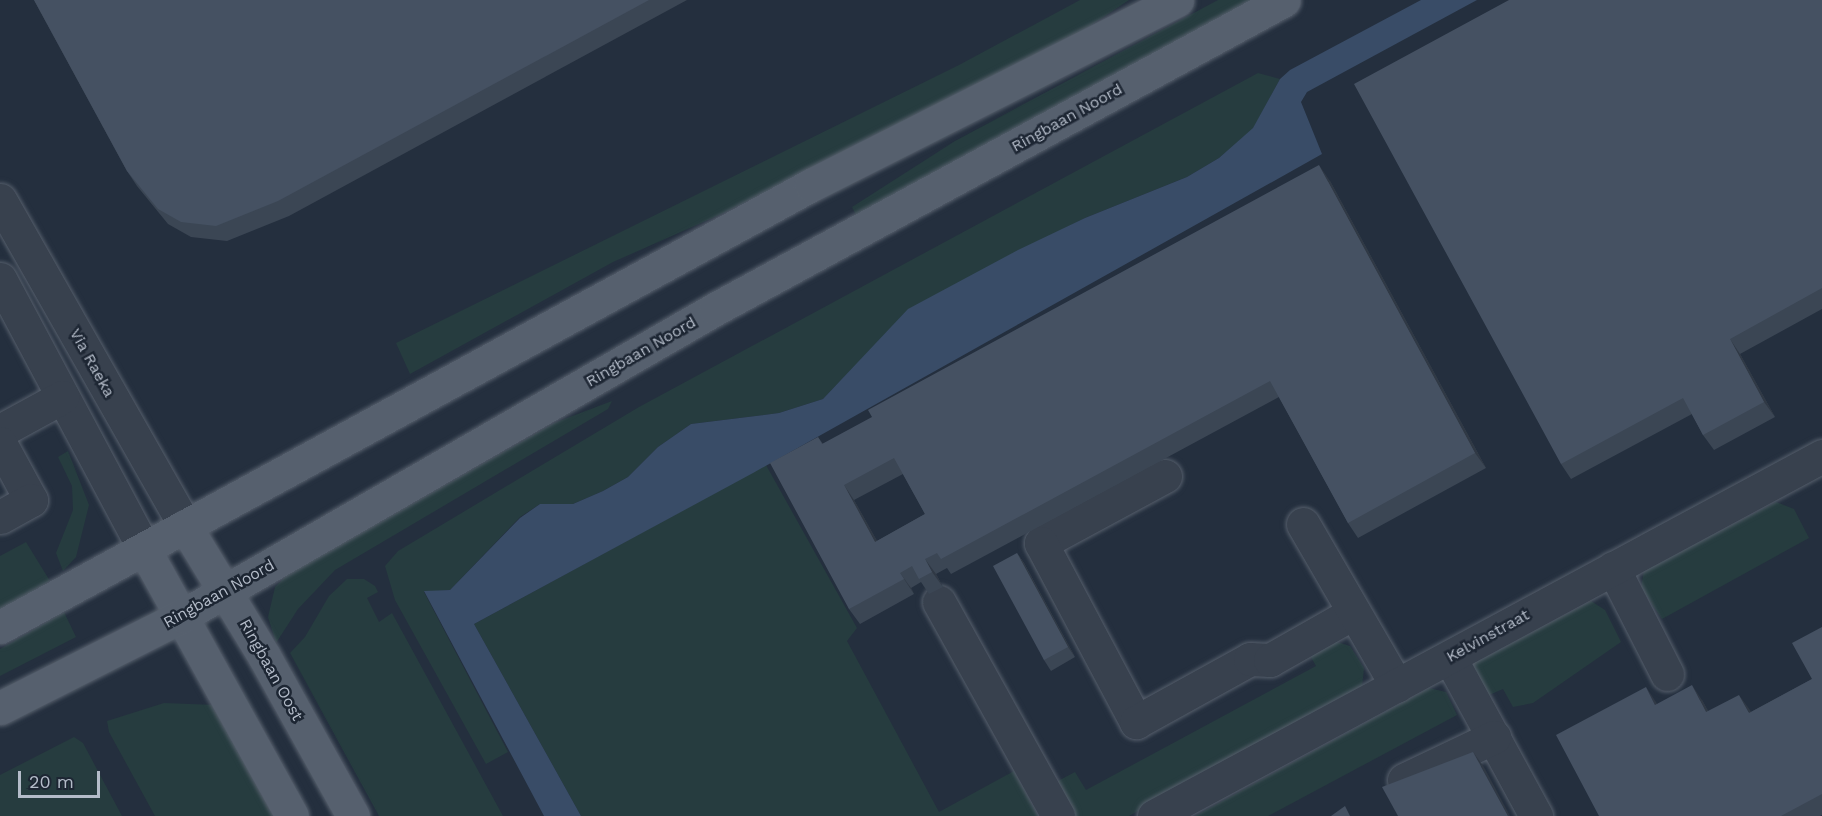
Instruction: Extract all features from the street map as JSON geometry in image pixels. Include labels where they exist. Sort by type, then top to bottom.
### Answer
[{"type":"main road","points":[[0,627],[801,190],[1177,0]]},
{"type":"main road","name":"Ringbaan Noord","points":[[0,708],[182,616],[715,309],[1284,0]]},
{"type":"main road","name":"Ringbaan Oost","points":[[185,526],[227,591],[353,816]]},
{"type":"main road","points":[[144,549],[292,816]]},
{"type":"street","name":"Via Raeka","points":[[0,200],[185,526]]},
{"type":"street","points":[[0,279],[144,549]]},
{"type":"street","points":[[0,431],[62,397]]},
{"type":"street","points":[[0,442],[31,501],[0,517]]},
{"type":"street","name":"Kelvinstraat","points":[[1154,816],[1822,456]]},
{"type":"street","points":[[1165,476],[1041,543],[1136,722],[1250,659],[1270,660],[1353,613]]},
{"type":"street","points":[[1303,524],[1396,686]]},
{"type":"street","points":[[1613,568],[1667,674]]},
{"type":"street","points":[[939,602],[1058,816]]},
{"type":"street","points":[[1450,658],[1536,816]]},
{"type":"street","points":[[1404,780],[1494,737]]},
{"type":"green space","points":[[1080,0],[1129,0],[1075,36],[726,212],[613,262],[410,374],[396,343],[959,65]]},
{"type":"green space","points":[[1218,0],[1256,0],[857,217],[852,207],[955,141]]},
{"type":"green space","points":[[1258,73],[1280,79],[1253,129],[1219,158],[1187,177],[1085,218],[909,309],[823,399],[779,413],[691,424],[658,447],[628,477],[603,491],[573,504],[540,504],[520,517],[450,590],[424,592],[508,752],[486,764],[395,600],[385,566],[398,551],[639,407]]},
{"type":"green space","points":[[612,401],[608,409],[335,570],[298,609],[276,643],[268,617],[275,587],[287,575],[554,423]]},
{"type":"green space","points":[[68,451],[89,505],[76,557],[63,571],[56,553],[73,510],[72,486],[58,457]]},
{"type":"green space","points":[[766,465],[857,628],[847,641],[939,812],[1014,771],[1038,816],[581,816],[474,624]]},
{"type":"green space","points":[[1776,502],[1794,509],[1809,538],[1662,619],[1641,588],[1644,570]]},
{"type":"green space","points":[[26,542],[50,581],[0,611],[0,556]]},
{"type":"green space","points":[[347,579],[364,579],[375,586],[378,592],[367,598],[379,622],[392,613],[503,816],[379,816],[290,653],[305,637],[329,596]]},
{"type":"green space","points":[[1591,601],[1605,610],[1621,642],[1533,703],[1513,707],[1503,689],[1480,699],[1466,681],[1474,663]]},
{"type":"green space","points":[[64,612],[76,637],[0,676],[0,649]]},
{"type":"green space","points":[[1330,640],[1350,646],[1364,668],[1362,688],[1129,816],[1075,816],[1056,782],[1075,772],[1086,790],[1316,666],[1304,645]]},
{"type":"green space","points":[[1429,688],[1446,692],[1457,715],[1268,816],[1195,816]]},
{"type":"green space","points":[[164,703],[216,705],[281,816],[155,816],[109,732],[107,721]]},
{"type":"green space","points":[[74,737],[83,743],[122,816],[0,816],[0,775]]},
{"type":"water","points":[[1421,0],[1477,0],[1307,92],[1301,102],[1322,154],[753,473],[474,624],[581,816],[544,816],[424,591],[450,590],[520,518],[540,504],[573,504],[603,491],[628,477],[658,447],[691,424],[779,413],[823,399],[908,309],[1018,250],[1085,218],[1187,177],[1219,158],[1253,128],[1280,79],[1290,70]]},
{"type":"building","points":[[34,0],[649,0],[278,201],[216,226],[181,222],[158,209],[127,171]]},
{"type":"building","points":[[1509,0],[1822,0],[1822,288],[1730,339],[1764,402],[1703,435],[1683,398],[1561,464],[1354,84]]},
{"type":"building","points":[[1319,165],[1475,453],[1348,523],[1270,381],[941,559],[937,553],[925,559],[932,572],[919,579],[912,566],[900,573],[904,579],[849,609],[770,463],[818,437],[822,444],[872,417],[868,410]],"holes":[[[894,458],[925,514],[875,542],[844,485]]]},
{"type":"building","points":[[1017,553],[1068,647],[1044,660],[993,566]]},
{"type":"building","points":[[1822,627],[1822,794],[1781,816],[1599,816],[1556,735],[1646,687],[1655,705],[1692,685],[1706,712],[1739,695],[1749,713],[1812,679],[1792,643]]},
{"type":"building","points":[[1473,752],[1508,816],[1398,816],[1382,787]]},
{"type":"building","points":[[1345,806],[1350,816],[1331,816]]}]
